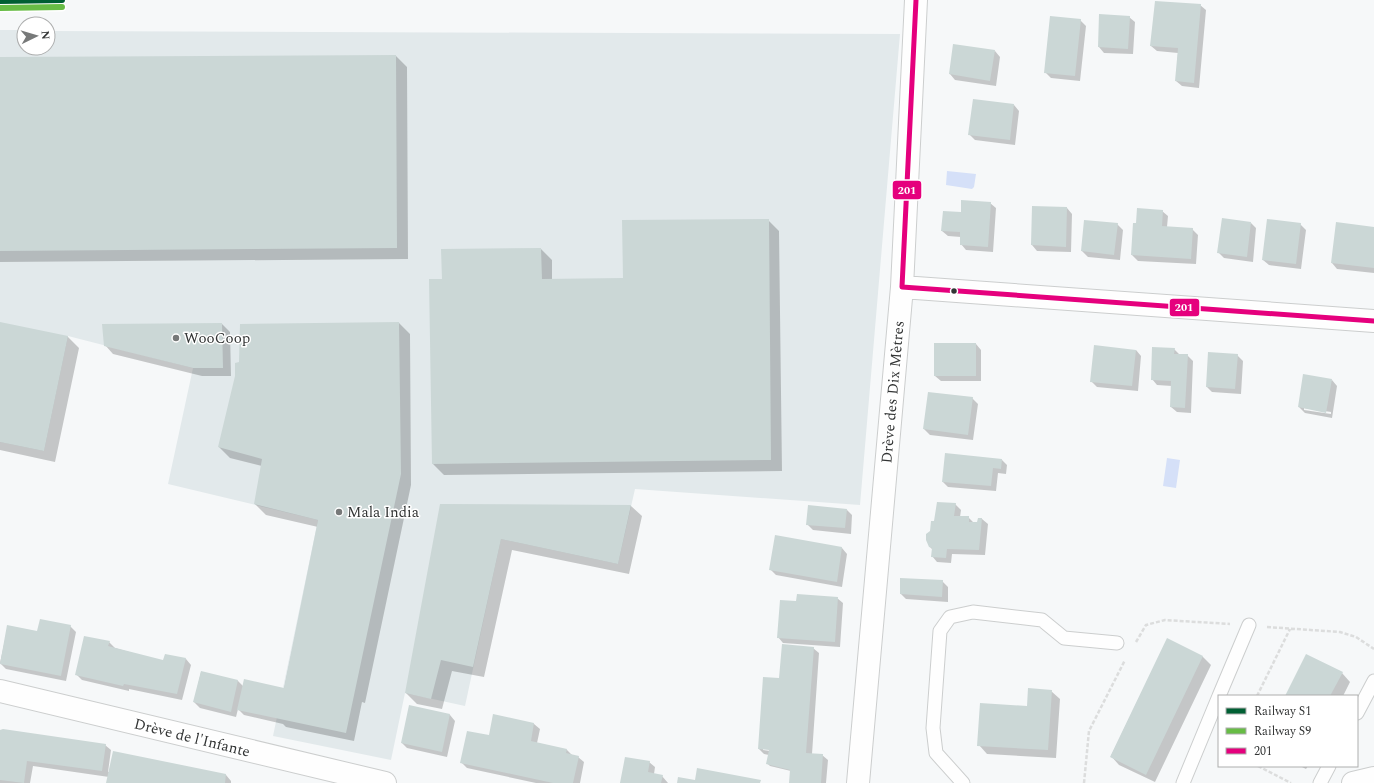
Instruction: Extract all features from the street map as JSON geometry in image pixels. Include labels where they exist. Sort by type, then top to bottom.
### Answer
[{"type":"street","name":"Drève des Dix Mètres","points":[[858,783],[902,287],[916,0]]},
{"type":"street","points":[[902,287],[1374,321]]},
{"type":"street","name":"Drève de l'Infante","points":[[0,692],[385,783]]},
{"type":"street","points":[[1353,783],[1374,778]]},
{"type":"lane","points":[[963,783],[936,753],[933,728],[940,631],[950,617],[973,612],[1042,620],[1064,638],[1116,643]]},
{"type":"lane","points":[[1219,695],[1249,626]]},
{"type":"lane","points":[[1358,711],[1374,681]]},
{"type":"lane","points":[[1183,783],[1218,698]]},
{"type":"lane","points":[[1320,783],[1328,767]]},
{"type":"path","points":[[1135,643],[1146,625],[1165,620],[1340,632],[1356,637],[1374,649]]},
{"type":"path","points":[[1257,695],[1290,629]]},
{"type":"path","points":[[1084,783],[1089,731],[1127,656]]},
{"type":"path","points":[[1260,767],[1291,783]]},
{"type":"shaded area","points":[[0,30],[16,30],[16,56],[56,56],[56,31],[900,34],[860,505],[635,489],[618,564],[501,539],[465,706],[405,693],[391,760],[273,736],[318,520],[168,484],[193,368],[68,336],[44,451],[0,442]]},
{"type":"water","points":[[947,171],[976,174],[974,187],[972,189],[946,185]]},
{"type":"water","points":[[1167,458],[1180,460],[1176,488],[1163,486]]},
{"type":"building","points":[[1155,1],[1201,4],[1194,83],[1175,81],[1178,48],[1150,46]]},
{"type":"building","points":[[1099,14],[1130,16],[1128,49],[1098,47]]},
{"type":"building","points":[[1050,16],[1081,19],[1075,76],[1044,73]]},
{"type":"building","points":[[953,44],[995,50],[990,81],[949,74]]},
{"type":"building","points":[[396,55],[397,248],[0,251],[0,57]]},
{"type":"building","points":[[973,99],[1014,104],[1010,140],[968,135]]},
{"type":"building","points":[[961,200],[991,202],[988,247],[960,245],[960,232],[941,231],[943,211],[961,212]]},
{"type":"building","points":[[1032,206],[1067,207],[1066,247],[1031,245]]},
{"type":"building","points":[[1137,208],[1163,210],[1162,226],[1193,228],[1191,259],[1131,255],[1133,223],[1136,223]]},
{"type":"building","points":[[1222,218],[1251,222],[1247,257],[1217,253]]},
{"type":"building","points":[[769,219],[771,460],[432,464],[429,279],[442,279],[441,249],[541,248],[542,279],[623,278],[622,220]]},
{"type":"building","points":[[1267,219],[1301,223],[1296,264],[1262,260]]},
{"type":"building","points":[[1084,220],[1118,223],[1114,255],[1081,251]]},
{"type":"building","points":[[1336,222],[1374,227],[1374,268],[1331,263]]},
{"type":"building","points":[[0,322],[68,336],[44,451],[0,442]]},
{"type":"building","name":"Mala India","points":[[399,322],[401,474],[346,733],[237,710],[244,679],[284,688],[318,520],[254,504],[262,459],[218,447],[235,376],[235,363],[239,362],[240,324]]},
{"type":"building","points":[[222,323],[223,368],[193,368],[104,346],[102,324]]},
{"type":"building","points":[[934,343],[976,343],[976,376],[934,376]]},
{"type":"building","points":[[1094,345],[1136,350],[1132,386],[1090,382]]},
{"type":"building","points":[[1152,347],[1175,348],[1174,354],[1188,354],[1185,408],[1170,407],[1171,381],[1151,380]]},
{"type":"building","points":[[1208,352],[1238,354],[1235,389],[1206,387]]},
{"type":"building","points":[[1303,374],[1332,379],[1326,413],[1298,407]]},
{"type":"building","points":[[928,392],[973,397],[968,435],[923,429]]},
{"type":"building","points":[[945,453],[1002,459],[1001,469],[993,468],[991,486],[942,482]]},
{"type":"building","points":[[937,502],[956,503],[954,516],[969,516],[969,522],[977,522],[978,518],[982,518],[979,550],[947,549],[946,558],[931,557],[932,548],[929,547],[926,540],[926,534],[930,531],[931,521],[934,521]]},
{"type":"building","points":[[440,504],[631,505],[618,564],[501,539],[473,667],[441,660],[431,699],[405,693]]},
{"type":"building","points":[[808,505],[847,509],[845,528],[806,525]]},
{"type":"building","points":[[775,535],[842,547],[837,582],[769,570]]},
{"type":"building","points":[[900,578],[943,580],[942,597],[900,594]]},
{"type":"building","points":[[797,594],[838,597],[835,642],[777,638],[780,600],[796,601]]},
{"type":"building","points":[[40,619],[71,625],[61,676],[0,664],[7,625],[37,631]]},
{"type":"building","points":[[84,636],[110,641],[108,646],[163,660],[165,654],[186,658],[177,694],[124,684],[123,686],[75,675]]},
{"type":"building","points":[[1167,638],[1203,656],[1146,775],[1110,757]]},
{"type":"building","points":[[782,644],[814,647],[806,753],[823,754],[821,783],[789,783],[790,770],[766,764],[769,750],[758,749],[763,677],[779,678]]},
{"type":"building","points":[[1306,654],[1343,672],[1331,695],[1286,695]]},
{"type":"building","points":[[201,671],[238,680],[231,712],[193,702]]},
{"type":"building","points":[[1028,688],[1052,690],[1048,750],[977,746],[980,703],[1027,706]]},
{"type":"building","points":[[409,705],[450,714],[442,752],[401,743]]},
{"type":"building","points":[[493,714],[534,723],[531,741],[567,749],[566,753],[579,756],[573,783],[553,783],[460,763],[467,731],[489,735]]},
{"type":"building","points":[[3,729],[106,744],[102,771],[27,761],[24,783],[0,780],[0,730]]},
{"type":"building","points":[[113,751],[226,774],[225,783],[106,783]]},
{"type":"building","points":[[625,757],[650,761],[648,772],[663,775],[661,783],[620,783]]},
{"type":"building","points":[[697,768],[761,780],[760,783],[677,783],[678,777],[695,780]]},
{"type":"rail line","name":"S1","points":[[0,1],[62,0]]},
{"type":"rail line","name":"S9","points":[[0,8],[62,7]]},
{"type":"transit line","name":"201","points":[[916,0],[902,287],[1374,321]]},
{"type":"place","name":"WooCoop","points":[[176,338]]},
{"type":"place","name":"Mala India","points":[[339,512]]}]
